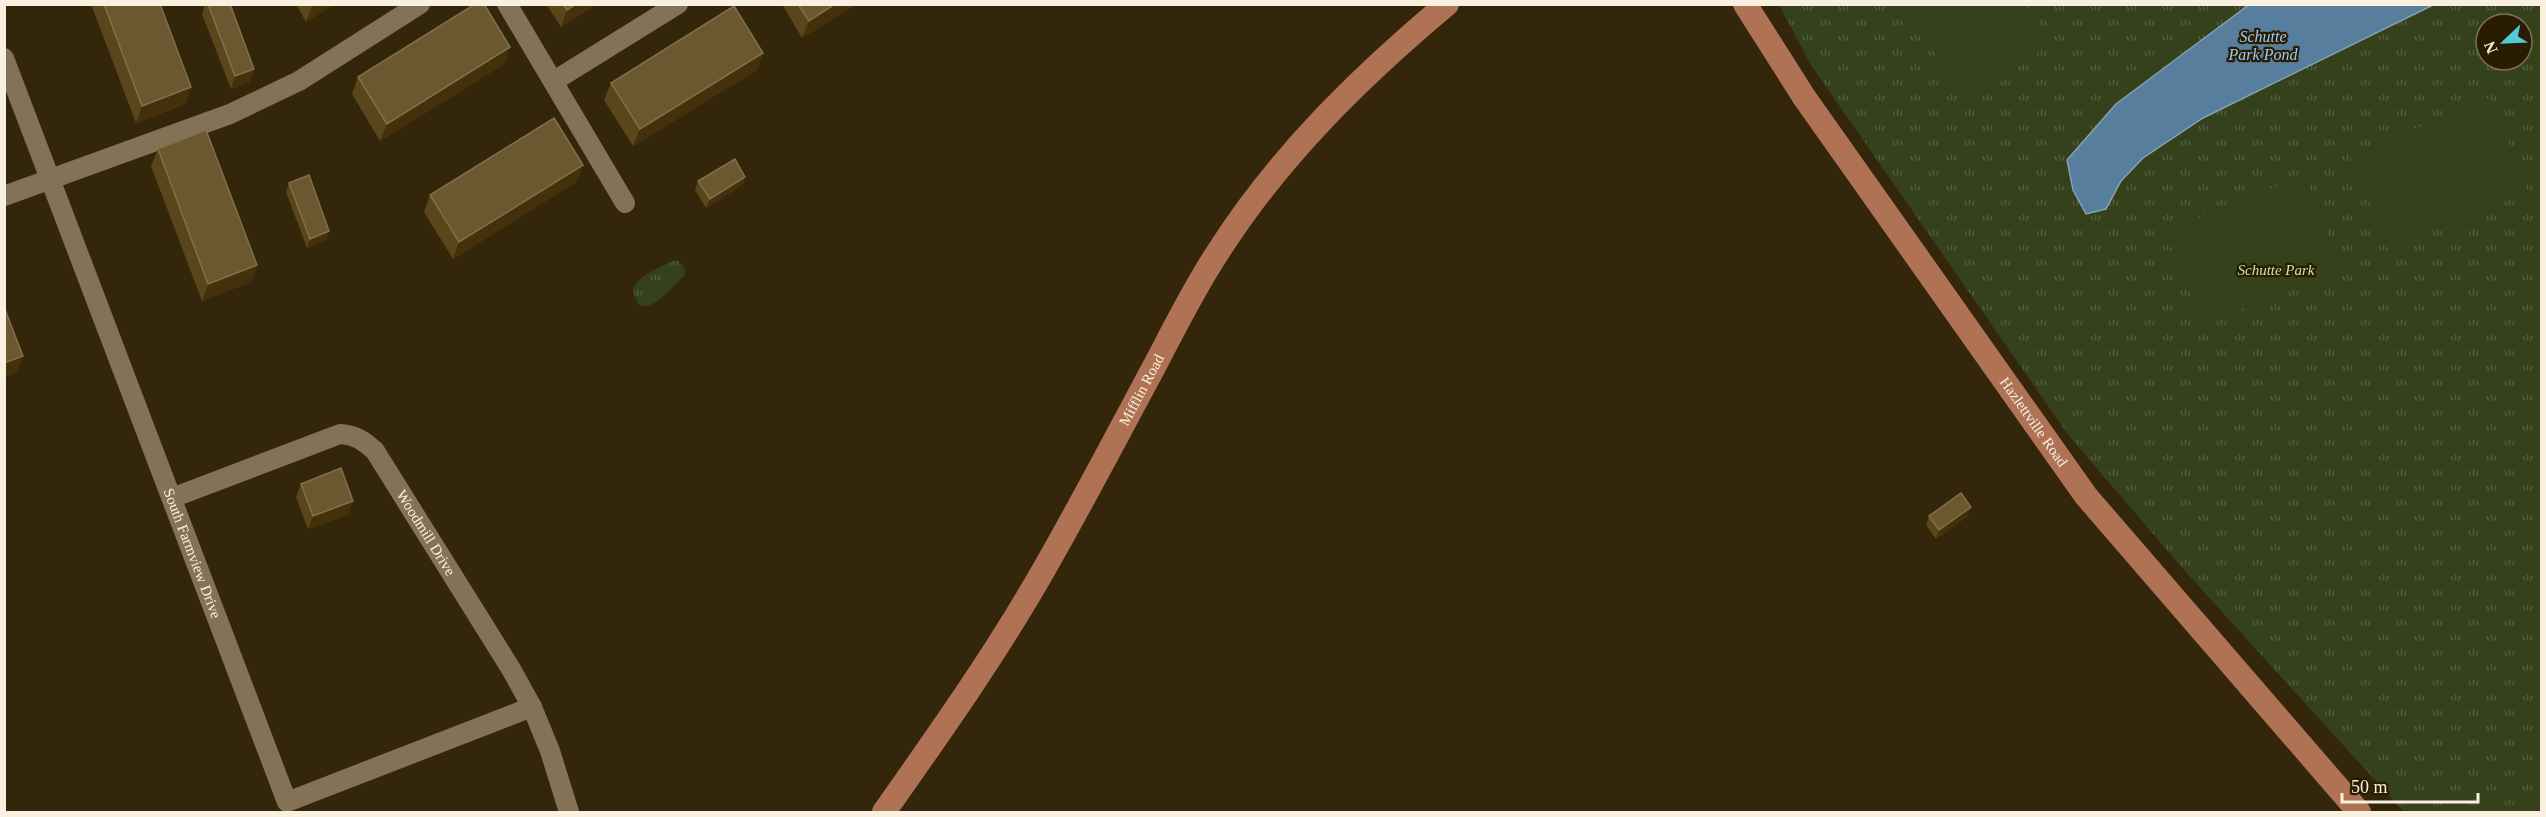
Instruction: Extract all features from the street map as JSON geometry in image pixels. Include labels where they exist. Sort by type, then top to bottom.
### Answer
[{"type":"main road","name":"Mifflin Road","points":[[884,813],[982,668],[1041,574],[1201,280],[1235,227],[1274,175],[1333,106],[1447,4]]},
{"type":"main road","name":"Hazlettville Road","points":[[1745,4],[1804,97],[2086,496],[2360,813]]},
{"type":"street","points":[[4,196],[230,114],[299,81],[420,4]]},
{"type":"street","points":[[507,4],[625,203]]},
{"type":"street","points":[[554,81],[678,4]]},
{"type":"street","name":"South Farmview Drive","points":[[4,58],[287,802],[531,707]]},
{"type":"street","name":"Woodmill Drive","points":[[172,498],[332,437],[350,435],[362,439],[375,452],[511,669],[550,751],[569,813]]},
{"type":"green space","name":"Schutte Park","points":[[1779,5],[2541,5],[2541,812],[2404,812],[2184,570],[2069,436],[1811,65]]},
{"type":"green space","points":[[1900,5],[2025,5],[2052,42],[1971,102]]},
{"type":"green space","points":[[2490,98],[2528,192],[2388,248],[2350,155]]},
{"type":"green space","points":[[2304,175],[2342,269],[2203,325],[2165,231]]},
{"type":"green space","points":[[676,260],[685,270],[684,276],[658,301],[645,306],[639,305],[633,291],[638,281],[650,272]]},
{"type":"water","name":"Schutte Park Pond","points":[[2250,4],[2433,5],[2203,118],[2143,158],[2121,181],[2106,209],[2086,214],[2073,190],[2067,160],[2116,104]]},
{"type":"building","points":[[104,4],[160,4],[191,87],[142,106]]},
{"type":"building","points":[[208,4],[230,4],[254,69],[235,76]]},
{"type":"building","points":[[475,4],[484,4],[510,47],[387,124],[358,77]]},
{"type":"building","points":[[563,4],[576,4],[567,10]]},
{"type":"building","points":[[798,4],[835,4],[809,21]]},
{"type":"building","points":[[734,6],[763,53],[640,129],[611,83]]},
{"type":"building","points":[[554,118],[583,165],[459,242],[430,195]]},
{"type":"building","points":[[206,130],[257,265],[208,284],[158,149]]},
{"type":"building","points":[[735,159],[745,177],[710,199],[698,181]]},
{"type":"building","points":[[309,175],[329,231],[310,239],[289,183]]},
{"type":"building","points":[[4,307],[23,356],[4,363]]},
{"type":"building","points":[[341,468],[353,501],[313,516],[301,484]]},
{"type":"building","points":[[1961,493],[1971,507],[1939,530],[1929,516]]}]
